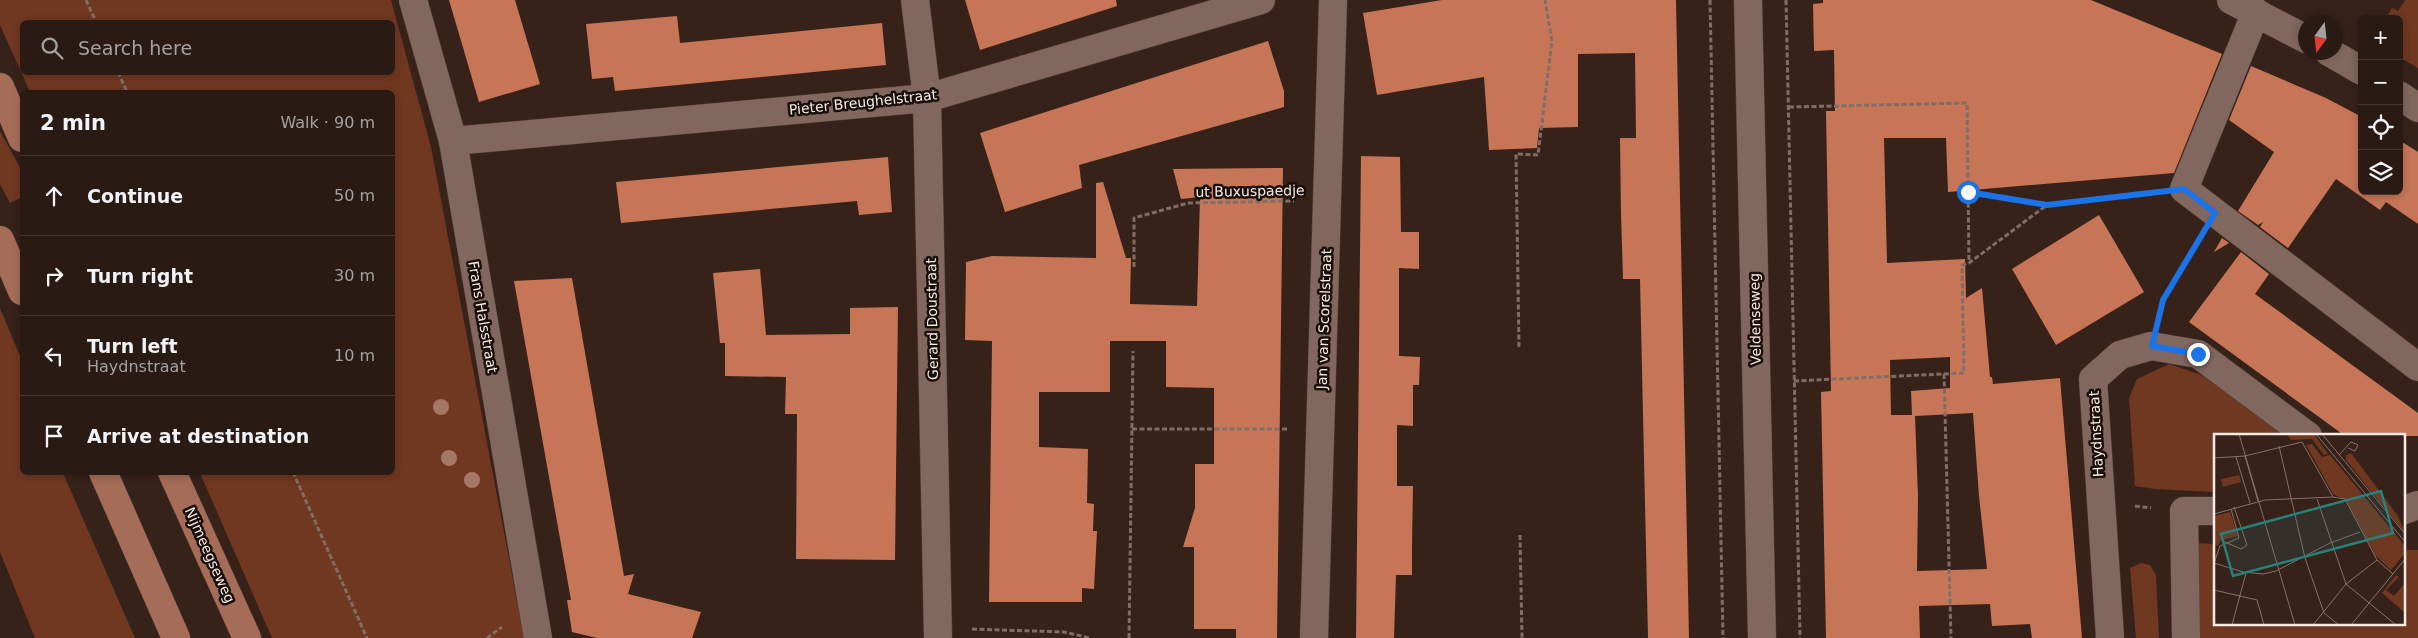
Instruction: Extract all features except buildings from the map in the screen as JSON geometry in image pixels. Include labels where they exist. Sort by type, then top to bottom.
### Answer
[{"type":"main road","points":[[0,88],[20,133]]},
{"type":"main road","points":[[0,240],[20,286]]},
{"type":"main road","points":[[104,475],[176,638]]},
{"type":"main road","name":"Nijmeegseweg","points":[[173,475],[247,638]]},
{"type":"street","name":"Frans Halsstraat","points":[[413,0],[453,142],[538,638]]},
{"type":"street","name":"Gerard Doustraat","points":[[915,0],[928,98],[938,633]]},
{"type":"street","name":"Pieter Breughelstraat","points":[[453,142],[928,98],[1262,0]]},
{"type":"street","name":"Jan van Scorelstraat","points":[[1314,638],[1333,0]]},
{"type":"street","name":"Veldenseweg","points":[[1748,0],[1762,638]]},
{"type":"street","points":[[2231,0],[2298,35]]},
{"type":"street","points":[[2256,12],[2184,189],[2418,367]]},
{"type":"street","points":[[2343,60],[2358,69]]},
{"type":"street","points":[[2403,98],[2418,108]]},
{"type":"street","name":"Haydnstraat","points":[[2110,638],[2093,379],[2120,355],[2152,346],[2198,354],[2305,434]]},
{"type":"street","points":[[2186,638],[2184,511],[2214,511]]},
{"type":"path","points":[[86,0],[95,20]]},
{"type":"path","points":[[1519,347],[1516,154],[1538,155],[1552,41],[1545,0]]},
{"type":"path","points":[[1710,0],[1723,638]]},
{"type":"path","points":[[1786,0],[1800,638]]},
{"type":"path","points":[[119,75],[125,90]]},
{"type":"path","points":[[1789,107],[1968,103],[1968,263]]},
{"type":"path","points":[[1968,192],[2047,205],[2184,189]]},
{"type":"path","name":"ut Buxuspaedje","points":[[1134,267],[1134,218],[1188,203],[1327,201]]},
{"type":"path","points":[[1794,381],[1964,373],[1962,264],[1968,263],[2047,205]]},
{"type":"path","points":[[2152,346],[2163,300],[2215,213]]},
{"type":"path","points":[[1129,638],[1133,351]]},
{"type":"path","points":[[1944,374],[1951,638]]},
{"type":"path","points":[[1132,429],[1320,429]]},
{"type":"path","points":[[294,475],[367,638]]},
{"type":"path","points":[[2100,502],[2184,511]]},
{"type":"path","points":[[1520,535],[1522,638]]},
{"type":"path","points":[[938,633],[1064,632],[1088,638]]},
{"type":"shaded area","points":[[0,0],[391,0],[431,147],[524,638],[272,638],[201,475],[395,475],[395,90],[29,90],[22,75],[395,75],[395,20],[20,20],[20,70],[0,25]]},
{"type":"shaded area","points":[[2405,0],[2418,0],[2418,68],[2403,59],[2403,15],[2388,15],[2392,8],[2398,11]]},
{"type":"shaded area","points":[[0,131],[20,167],[20,198],[10,203],[0,184]]},
{"type":"shaded area","points":[[0,308],[20,356],[20,475],[64,475],[135,638],[35,638],[0,552]]},
{"type":"shaded area","points":[[2169,364],[2199,374],[2231,394],[2287,434],[2214,434],[2214,492],[2135,486],[2129,398],[2137,379]]},
{"type":"shaded area","points":[[2193,543],[2214,544],[2214,626],[2406,626],[2406,550],[2418,550],[2418,638],[2197,638]]},
{"type":"shaded area","points":[[2141,563],[2150,565],[2156,575],[2159,638],[2136,638],[2130,568]]},
{"type":"route","points":[[1968,192],[2047,205],[2184,189],[2215,213],[2163,300],[2152,346],[2198,354]]}]
